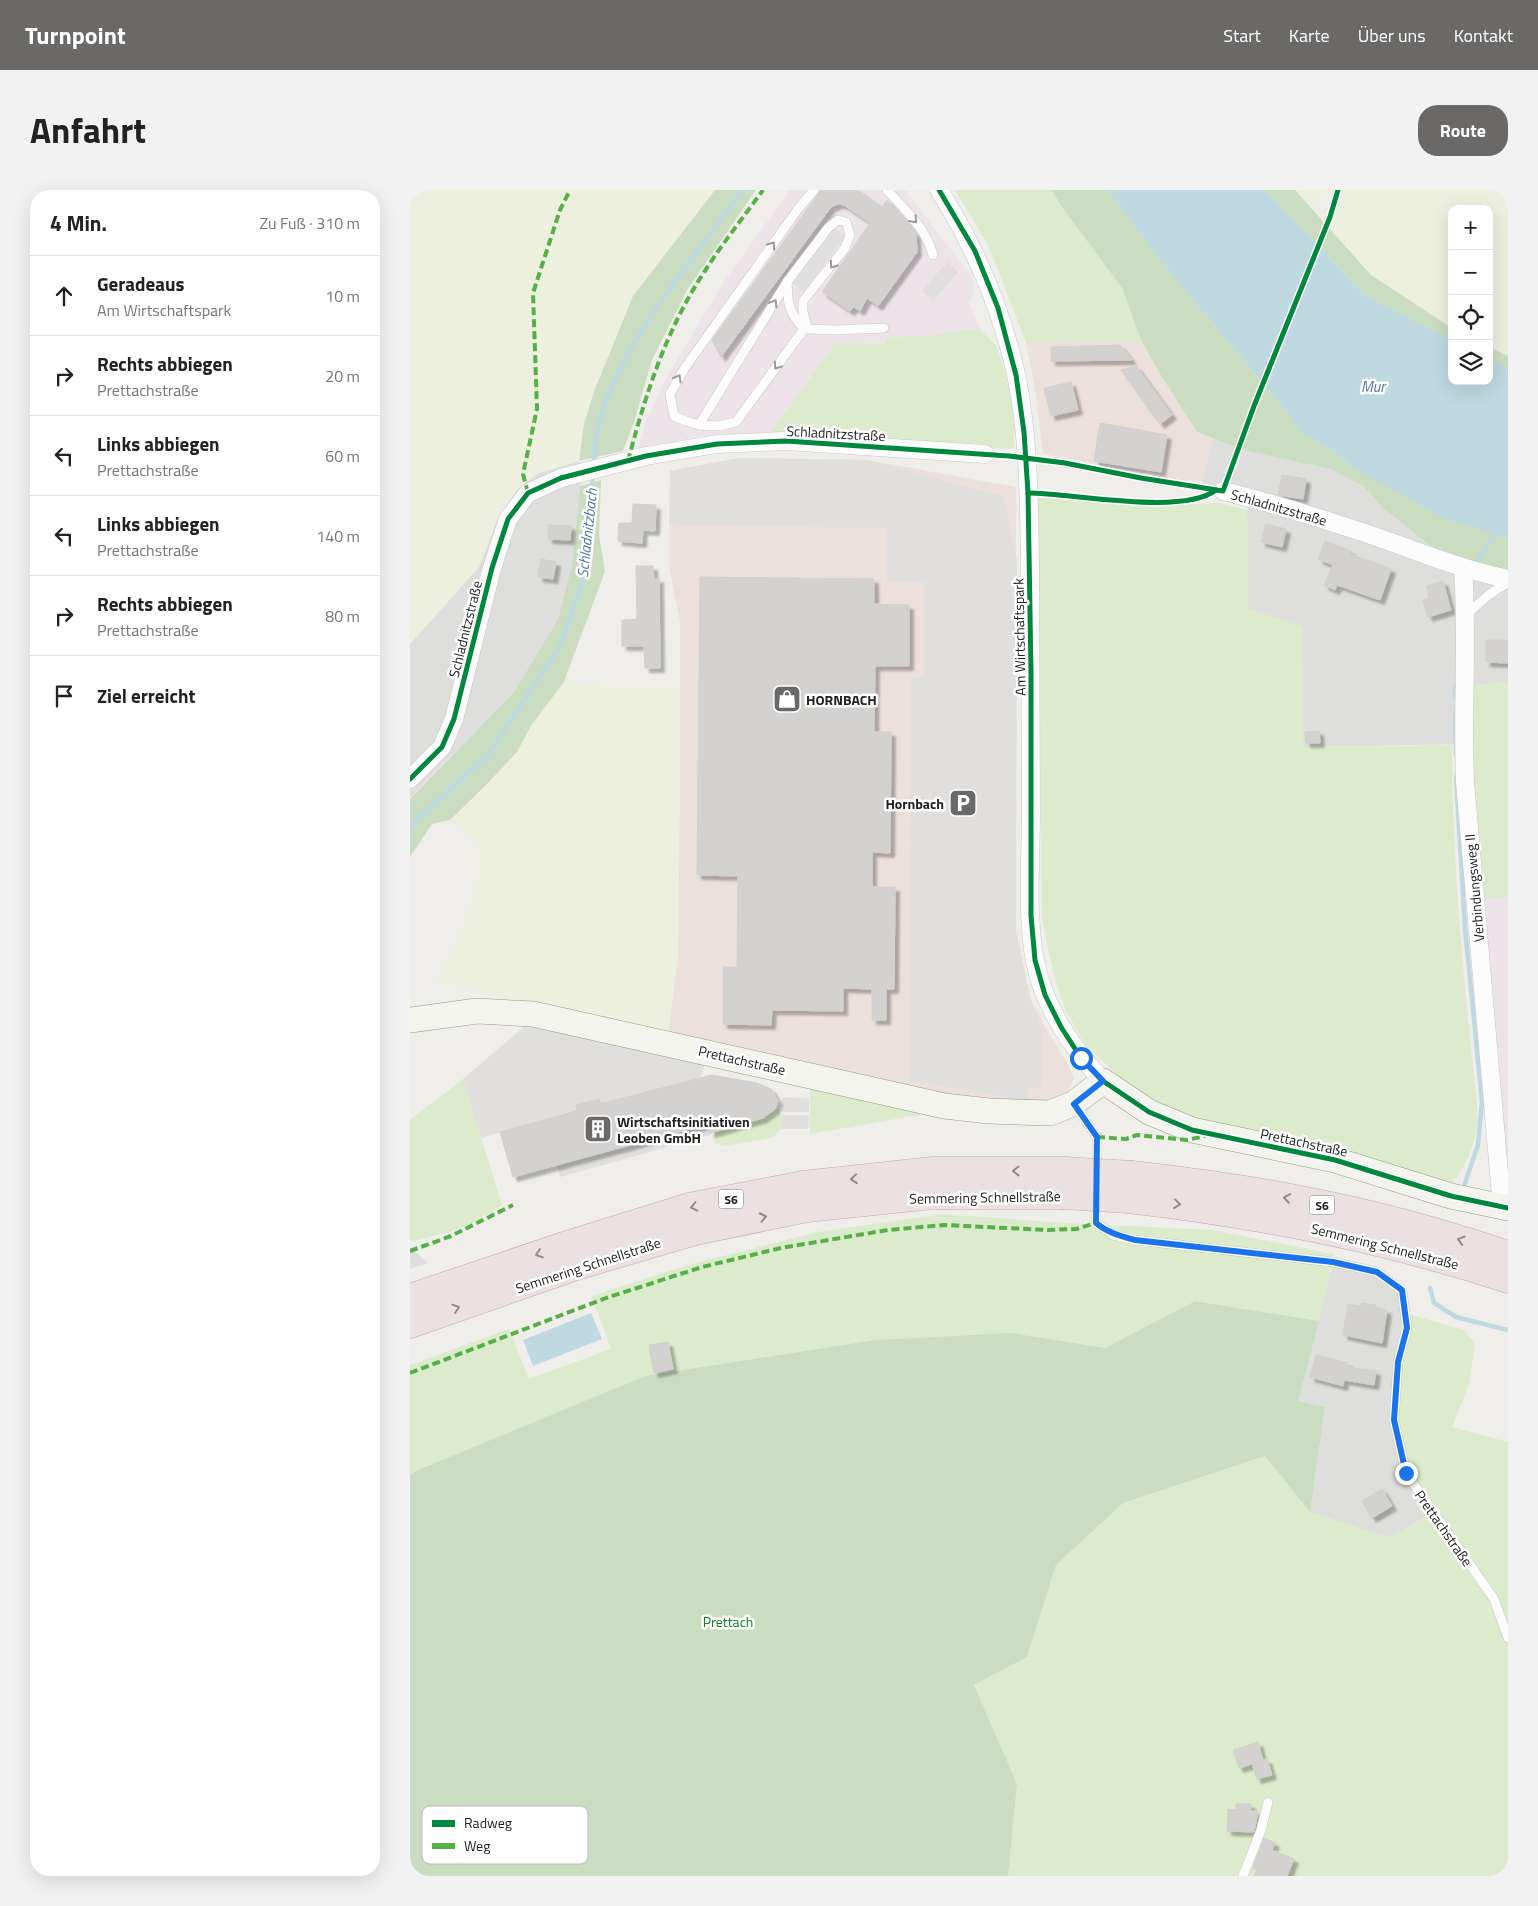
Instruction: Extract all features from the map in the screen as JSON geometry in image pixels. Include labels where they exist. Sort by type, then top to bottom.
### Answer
[{"type":"highway","name":"Semmering Schnellstraße","points":[[410,1298],[570,1244],[689,1207],[802,1185],[933,1171],[1130,1187],[1213,1185],[1306,1201],[1431,1231],[1504,1273]]},
{"type":"highway","name":"Semmering Schnellstraße","points":[[410,1324],[576,1266],[695,1232],[807,1208],[1064,1183]]},
{"type":"street","name":"Am Wirtschaftspark","points":[[939,190],[975,251],[998,308],[1016,375],[1024,432],[1028,493],[1031,672],[1031,916],[1035,960],[1045,995],[1061,1027],[1081,1058],[1103,1081]]},
{"type":"street","name":"Schladnitzstraße","points":[[410,779],[442,746],[454,719],[492,568],[508,519],[528,493],[561,478],[584,472],[646,456],[717,444],[786,441],[985,454]]},
{"type":"street","name":"Schladnitzstraße","points":[[1223,491],[1297,511],[1464,568],[1508,579]]},
{"type":"street","name":"Verbindungsweg II","points":[[1464,568],[1466,616],[1463,745],[1465,782],[1505,1207]]},
{"type":"street","name":"Prettachstraße","points":[[410,1020],[477,1011],[533,1014],[944,1106],[989,1111],[1029,1114],[1050,1113],[1074,1104],[1103,1081],[1149,1112],[1192,1130],[1336,1160],[1451,1196],[1505,1207]]},
{"type":"lane","points":[[699,425],[787,282],[828,228],[838,220],[846,222],[850,235],[845,248],[803,301],[805,329],[736,422],[719,426],[699,425],[674,416],[670,394],[684,368],[798,208],[814,190]]},
{"type":"lane","points":[[886,190],[920,228],[929,241],[933,255]]},
{"type":"lane","points":[[787,282],[788,302],[793,316],[805,329],[884,328]]},
{"type":"lane","points":[[1466,616],[1494,590],[1508,583]]},
{"type":"lane","name":"Prettachstraße","points":[[1074,1104],[1097,1137],[1096,1223],[1114,1235],[1135,1240],[1333,1262],[1377,1272],[1402,1290],[1407,1328],[1398,1362],[1394,1420],[1406,1473],[1494,1599],[1508,1638]]},
{"type":"lane","points":[[1243,1876],[1261,1830],[1268,1802]]},
{"type":"shaded area","points":[[790,190],[905,190],[973,278],[974,292],[969,303],[981,331],[964,330],[930,336],[889,337],[884,342],[835,344],[770,434],[701,436],[638,448],[646,421],[665,380],[723,283]]},
{"type":"shaded area","points":[[834,228],[845,236],[804,292],[793,283]]},
{"type":"shaded area","points":[[947,262],[958,272],[933,301],[922,291]]},
{"type":"shaded area","points":[[1141,340],[1197,432],[1213,438],[1202,481],[1178,480],[1043,454],[1035,388],[1026,342]]},
{"type":"shaded area","points":[[1213,438],[1243,450],[1330,469],[1363,486],[1383,508],[1508,572],[1508,682],[1470,686],[1468,744],[1303,747],[1302,627],[1248,609],[1247,510],[1249,502],[1201,491]]},
{"type":"shaded area","points":[[739,458],[867,460],[1016,487],[1016,929],[1030,997],[1074,1078],[1067,1093],[1042,1102],[1002,1104],[936,1093],[668,1037],[678,954],[680,784],[680,622],[669,565],[670,471]]},
{"type":"shaded area","name":"Hornbach","points":[[739,458],[867,460],[1003,496],[1017,559],[1016,929],[1030,997],[1043,1035],[1041,1089],[1029,1088],[1027,1101],[910,1081],[911,677],[924,677],[924,582],[887,582],[887,528],[669,525],[670,471]]},
{"type":"shaded area","points":[[579,461],[580,486],[572,564],[558,619],[514,692],[410,798],[410,644],[479,567],[497,520],[517,489],[539,473]]},
{"type":"shaded area","points":[[1508,897],[1508,1158],[1503,1154],[1479,899]]},
{"type":"shaded area","points":[[527,1024],[706,1062],[700,1078],[600,1104],[599,1099],[576,1105],[577,1111],[481,1138],[463,1079]]},
{"type":"shaded area","points":[[782,1097],[809,1098],[809,1112],[782,1112]]},
{"type":"shaded area","points":[[782,1115],[809,1115],[808,1129],[781,1129]]},
{"type":"shaded area","points":[[711,1124],[710,1135],[560,1177],[557,1165]]},
{"type":"shaded area","points":[[410,1247],[428,1263],[410,1269]]},
{"type":"shaded area","points":[[1333,1262],[1377,1272],[1402,1290],[1433,1513],[1389,1538],[1310,1512],[1325,1407],[1298,1401]]},
{"type":"green space","points":[[410,190],[715,190],[633,296],[584,424],[579,461],[539,473],[517,489],[497,520],[479,567],[410,644]]},
{"type":"green space","points":[[715,190],[756,190],[687,290],[652,360],[634,422],[623,451],[579,461],[584,424],[595,389],[633,296]]},
{"type":"green space","points":[[955,190],[1051,190],[1122,288],[1141,340],[1026,342],[988,245]]},
{"type":"green space","points":[[1051,190],[1107,190],[1168,271],[1277,400],[1301,432],[1356,469],[1508,539],[1508,572],[1485,566],[1431,546],[1383,508],[1363,486],[1330,469],[1243,450],[1197,432],[1141,340],[1122,288]]},
{"type":"green space","points":[[1265,190],[1295,190],[1371,275],[1448,325],[1448,338],[1366,296]]},
{"type":"green space","points":[[1295,190],[1334,190],[1333,197],[1320,193],[1315,214]]},
{"type":"green space","points":[[1342,190],[1508,190],[1508,356],[1493,348],[1493,205],[1448,205],[1448,325],[1371,276],[1329,230]]},
{"type":"green space","points":[[964,330],[981,331],[996,345],[1005,372],[1013,407],[1014,449],[770,434],[835,344],[884,343],[888,337],[930,336]]},
{"type":"green space","points":[[1493,349],[1508,356],[1508,368],[1493,361]]},
{"type":"green space","points":[[601,480],[599,535],[605,571],[564,682],[532,724],[517,752],[450,820],[432,824],[410,857],[410,799],[514,692],[558,619],[572,564],[580,486]]},
{"type":"green space","points":[[1038,498],[1175,505],[1218,503],[1247,510],[1248,609],[1302,626],[1303,747],[1452,745],[1456,880],[1477,1105],[1477,1125],[1470,1153],[1463,1168],[1451,1184],[1210,1124],[1138,1094],[1087,1047],[1065,1009],[1053,972],[1042,918]]},
{"type":"green space","points":[[564,682],[613,687],[679,688],[678,954],[668,1037],[435,981],[462,928],[479,880],[478,848],[450,820],[517,752],[532,724]]},
{"type":"green space","points":[[1508,682],[1508,897],[1479,899],[1472,844],[1470,686]]},
{"type":"green space","points":[[463,1079],[502,1205],[478,1220],[450,1232],[410,1242],[410,1120]]},
{"type":"green space","points":[[810,1088],[924,1114],[810,1134]]},
{"type":"green space","points":[[775,1109],[778,1109],[782,1117],[782,1125],[771,1138],[722,1146],[715,1141],[714,1132],[763,1118]]},
{"type":"green space","points":[[943,1214],[1065,1223],[1212,1230],[1334,1254],[1319,1321],[1195,1301],[1105,1348],[1011,1333],[875,1340],[645,1376],[418,1470],[410,1476],[410,1365],[509,1329],[529,1379],[611,1349],[592,1296],[688,1265],[818,1232]]},
{"type":"green space","name":"Prettach","points":[[1195,1301],[1319,1321],[1298,1401],[1325,1407],[1310,1512],[1265,1456],[1123,1503],[1056,1565],[1027,1657],[974,1685],[1017,1784],[1008,1876],[410,1876],[410,1476],[418,1470],[645,1376],[875,1340],[1011,1333],[1105,1348]]},
{"type":"green space","points":[[1405,1313],[1463,1330],[1475,1343],[1469,1384],[1452,1427],[1508,1442],[1508,1876],[1008,1876],[1017,1784],[974,1685],[1027,1657],[1056,1565],[1123,1503],[1265,1456],[1310,1512],[1389,1538],[1432,1513],[1406,1473],[1394,1420]]},
{"type":"water","name":"Mur","points":[[1107,190],[1265,190],[1366,296],[1448,338],[1448,385],[1493,385],[1493,361],[1508,368],[1508,539],[1495,533],[1445,519],[1356,469],[1301,432],[1277,400],[1168,271]]},
{"type":"water","points":[[591,1313],[602,1339],[533,1366],[523,1340]]},
{"type":"building","points":[[821,190],[858,190],[882,207],[887,200],[916,234],[917,252],[878,306],[867,298],[860,311],[854,307],[850,311],[822,292],[870,223],[844,205],[838,204],[831,207],[721,357],[712,340]]},
{"type":"building","points":[[1120,345],[1132,360],[1051,361],[1051,347]]},
{"type":"building","points":[[1136,366],[1172,415],[1160,424],[1121,370]]},
{"type":"building","points":[[1071,382],[1078,410],[1051,416],[1044,388]]},
{"type":"building","points":[[1100,423],[1167,435],[1161,472],[1094,461]]},
{"type":"building","points":[[1282,475],[1306,479],[1303,499],[1278,495]]},
{"type":"building","points":[[633,504],[656,505],[655,531],[643,530],[642,543],[618,541],[619,523],[632,523]]},
{"type":"building","points":[[1266,524],[1286,529],[1282,547],[1261,542]]},
{"type":"building","points":[[548,525],[571,526],[570,540],[548,539]]},
{"type":"building","points":[[1325,541],[1351,551],[1350,554],[1391,569],[1380,600],[1337,585],[1335,590],[1324,585],[1333,565],[1318,559]]},
{"type":"building","points":[[541,559],[556,562],[553,579],[538,577]]},
{"type":"building","points":[[636,566],[653,566],[654,579],[659,578],[660,668],[645,668],[644,646],[622,646],[622,620],[637,619]]},
{"type":"building","name":"HORNBACH","points":[[700,577],[874,579],[874,604],[909,605],[909,666],[875,666],[874,732],[891,732],[890,853],[872,852],[872,887],[895,887],[894,989],[886,989],[886,1020],[872,1020],[872,989],[843,988],[843,1011],[772,1010],[771,1025],[723,1024],[723,967],[737,967],[738,876],[697,875]]},
{"type":"building","points":[[1443,581],[1451,610],[1428,617],[1423,600],[1429,598],[1426,586]]},
{"type":"building","points":[[1486,640],[1508,640],[1508,663],[1486,662]]},
{"type":"building","points":[[1319,731],[1320,743],[1306,743],[1305,732]]},
{"type":"building","name":"Wirtschaftsinitiativen Leoben GmbH","points":[[712,1075],[757,1083],[771,1089],[778,1101],[775,1109],[763,1118],[710,1133],[711,1123],[513,1177],[500,1132],[577,1111],[576,1105],[599,1099],[600,1104]]},
{"type":"building","points":[[1362,1303],[1376,1305],[1376,1308],[1387,1310],[1382,1343],[1343,1335],[1348,1304],[1361,1306]]},
{"type":"building","points":[[668,1342],[673,1369],[654,1373],[649,1345]]},
{"type":"building","points":[[1316,1355],[1348,1363],[1347,1367],[1376,1371],[1374,1385],[1344,1380],[1343,1386],[1310,1377]]},
{"type":"building","points":[[1382,1489],[1392,1506],[1372,1518],[1362,1501]]},
{"type":"building","points":[[1258,1742],[1263,1760],[1267,1759],[1272,1775],[1257,1779],[1252,1764],[1239,1768],[1233,1750]]},
{"type":"building","points":[[1236,1804],[1251,1804],[1250,1811],[1258,1811],[1254,1832],[1227,1831],[1228,1809],[1236,1810]]},
{"type":"building","points":[[1264,1838],[1275,1843],[1272,1850],[1294,1859],[1287,1876],[1254,1876],[1257,1870],[1253,1868]]},
{"type":"waterway","name":"Schladnitzbach","points":[[594,465],[596,438],[602,412],[614,382],[629,353],[664,296],[743,190]]},
{"type":"waterway","name":"Schladnitzbach","points":[[410,829],[415,821],[488,755],[559,648],[583,580],[593,475]]},
{"type":"waterway","points":[[1475,564],[1498,530]]},
{"type":"waterway","points":[[1455,697],[1456,684]]},
{"type":"waterway","points":[[1455,714],[1456,754]]},
{"type":"waterway","points":[[1456,777],[1465,928],[1482,1102],[1478,1145],[1463,1189]]},
{"type":"waterway","points":[[1430,1288],[1434,1303],[1456,1317],[1508,1330]]},
{"type":"marked path","points":[[528,493],[523,474],[537,409],[533,293],[560,210],[570,190]]},
{"type":"marked path","points":[[628,461],[649,388],[678,318],[710,263],[763,190]]},
{"type":"marked path","points":[[1097,1137],[1126,1139],[1137,1135],[1187,1140],[1205,1136]]},
{"type":"marked path","points":[[410,1251],[451,1236],[513,1205]]},
{"type":"marked path","points":[[410,1373],[606,1298],[702,1267],[781,1248],[888,1230],[944,1225],[1048,1230],[1076,1229],[1096,1223]]},
{"type":"cycle path","points":[[939,190],[975,251],[998,308],[1016,375],[1024,432],[1028,493],[1031,672],[1031,916],[1035,960],[1045,995],[1061,1027],[1081,1058],[1103,1081],[1149,1112],[1192,1130],[1335,1160],[1451,1196],[1508,1208]]},
{"type":"cycle path","points":[[410,779],[442,747],[454,719],[492,568],[508,519],[528,493],[561,478],[646,456],[717,444],[786,441],[1009,456],[1065,463],[1141,478],[1223,491],[1254,406],[1330,217],[1338,190]]},
{"type":"cycle path","points":[[1028,493],[1153,502],[1200,498],[1216,490]]},
{"type":"place","name":"HORNBACH","points":[[787,699]]},
{"type":"place","name":"Hornbach","points":[[963,803]]},
{"type":"place","name":"Wirtschaftsinitiativen Leoben GmbH","points":[[598,1129]]},
{"type":"route","points":[[1081,1058],[1103,1081],[1074,1104],[1097,1137],[1096,1223],[1102,1228],[1114,1235],[1135,1240],[1333,1262],[1377,1272],[1402,1290],[1407,1328],[1398,1362],[1394,1420],[1406,1473]]}]
